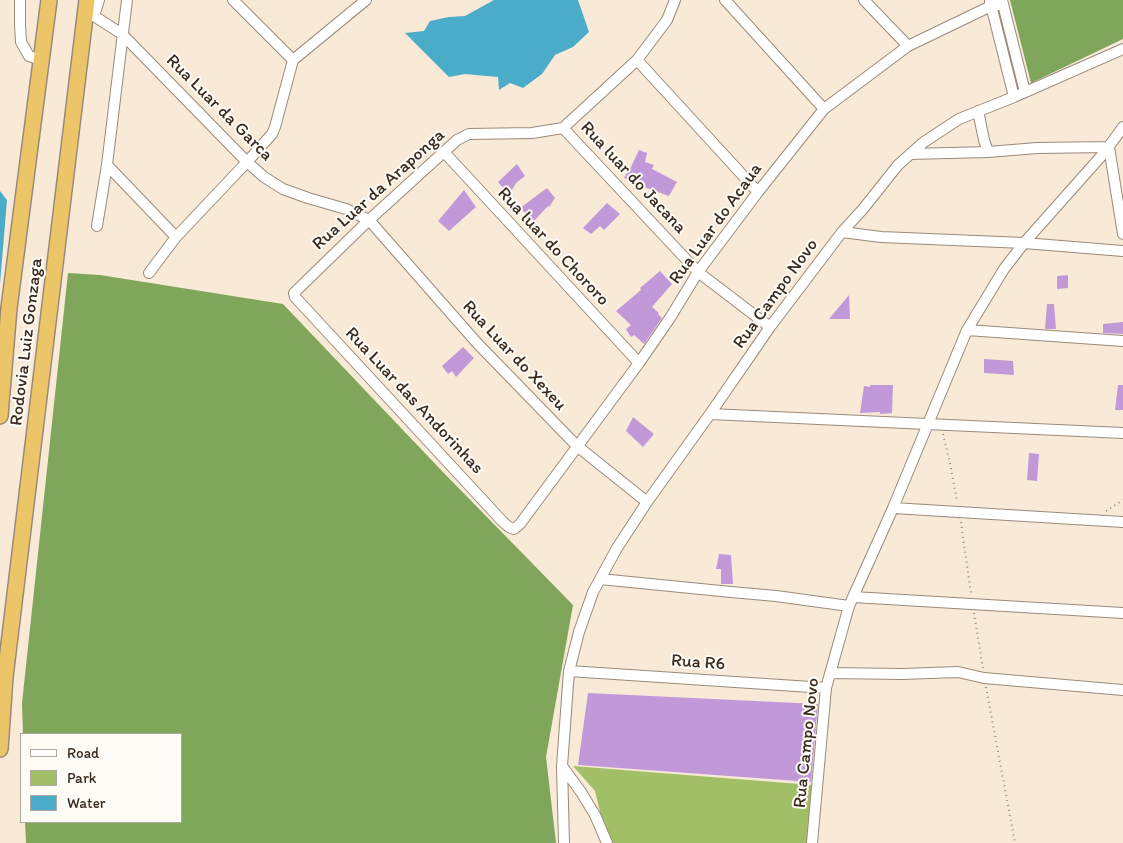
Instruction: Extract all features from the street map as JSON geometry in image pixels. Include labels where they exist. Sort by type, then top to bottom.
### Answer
[{"type":"highway","name":"Rodovia Luiz Gonzaga","points":[[0,416],[9,308],[49,0]]},
{"type":"highway","name":"Rodovia Luiz Gonzaga","points":[[0,749],[6,667],[89,9]]},
{"type":"street","points":[[20,0],[22,42],[29,56],[41,60]]},
{"type":"street","points":[[89,9],[99,0]]},
{"type":"street","points":[[97,226],[107,165],[126,0]]},
{"type":"street","points":[[233,0],[293,60]]},
{"type":"street","points":[[149,273],[176,237],[272,134],[293,60],[366,0]]},
{"type":"street","points":[[563,128],[637,60],[667,20],[675,0]]},
{"type":"street","points":[[725,0],[824,109]]},
{"type":"street","points":[[864,0],[908,46]]},
{"type":"street","points":[[1002,2],[1025,92]]},
{"type":"street","name":"Rua Luar do Acaua","points":[[514,529],[520,524],[639,362],[670,318],[698,272],[824,109],[908,46],[990,3],[1002,2]]},
{"type":"street","points":[[990,3],[1014,97]]},
{"type":"street","name":"Rua Luar da Garca","points":[[89,9],[122,34],[264,177],[283,189],[346,209],[369,220]]},
{"type":"street","name":"Rua Campo Novo","points":[[564,843],[562,766],[569,671],[579,632],[593,592],[647,502],[770,327],[842,232],[898,165],[924,142],[959,119],[1123,49]]},
{"type":"street","points":[[637,60],[758,192]]},
{"type":"street","points":[[978,111],[988,152]]},
{"type":"street","name":"Rua Luar da Araponga","points":[[294,292],[369,220],[458,140],[469,134],[532,133],[563,128]]},
{"type":"street","name":"Rua luar do Jacana","points":[[563,128],[698,272],[770,327]]},
{"type":"street","name":"Rua Campo Novo","points":[[812,843],[826,688],[851,602],[894,508],[967,330],[1004,269],[1024,243],[1121,134]]},
{"type":"street","points":[[910,154],[988,152],[1037,148],[1109,147],[1123,234]]},
{"type":"street","name":"Rua luar do Chororo","points":[[444,152],[639,362]]},
{"type":"street","points":[[107,165],[176,237]]},
{"type":"street","name":"Rua Luar do Xexeu","points":[[369,220],[477,343],[577,446],[647,502]]},
{"type":"street","points":[[842,232],[881,237],[1024,243],[1123,251]]},
{"type":"street","name":"Rua Luar das Andorinhas","points":[[294,292],[295,297],[476,493],[503,522],[514,529]]},
{"type":"street","points":[[967,330],[1123,341]]},
{"type":"street","points":[[710,414],[1123,433]]},
{"type":"street","points":[[894,508],[1123,522]]},
{"type":"street","points":[[600,579],[851,602],[972,604],[1123,613]]},
{"type":"street","name":"Rua R6","points":[[569,671],[826,688]]},
{"type":"street","points":[[830,673],[902,674],[958,672],[984,678],[1123,690]]},
{"type":"street","points":[[562,766],[582,792],[595,815],[607,843]]},
{"type":"path","points":[[940,424],[959,511],[984,678],[1015,843]]},
{"type":"path","points":[[1094,520],[1123,500]]},
{"type":"green space","points":[[1010,0],[1123,0],[1123,39],[1031,83]]},
{"type":"green space","points":[[68,273],[100,275],[283,304],[573,605],[546,757],[556,843],[26,843],[25,823],[182,823],[182,733],[23,733],[22,703]]},
{"type":"green space","points":[[573,766],[812,785],[807,843],[611,843],[601,816],[595,791]]},
{"type":"water","points":[[494,0],[578,0],[589,32],[573,47],[555,55],[542,74],[523,88],[510,83],[499,90],[498,77],[465,74],[449,77],[405,33],[424,31],[430,21],[465,16]]},
{"type":"water","points":[[0,191],[7,200],[0,284]]},
{"type":"building","points":[[639,150],[647,153],[645,162],[654,165],[652,169],[677,182],[669,196],[624,178]]},
{"type":"building","points":[[517,164],[525,176],[516,183],[509,195],[498,182]]},
{"type":"building","points":[[547,188],[555,198],[549,207],[534,221],[520,208]]},
{"type":"building","points":[[464,190],[476,207],[449,231],[438,221]]},
{"type":"building","points":[[607,203],[620,214],[604,230],[600,226],[591,234],[583,228]]},
{"type":"building","points":[[660,271],[672,284],[652,307],[662,318],[644,344],[634,335],[631,337],[626,329],[631,325],[616,311]]},
{"type":"building","points":[[1068,275],[1068,288],[1057,289],[1057,276]]},
{"type":"building","points":[[849,295],[850,319],[829,319]]},
{"type":"building","points":[[1047,304],[1054,304],[1056,329],[1045,329]]},
{"type":"building","points":[[1123,322],[1123,334],[1103,333],[1103,324]]},
{"type":"building","points":[[463,347],[474,358],[456,377],[452,371],[448,374],[442,366]]},
{"type":"building","points":[[984,359],[1013,361],[1014,375],[984,373]]},
{"type":"building","points":[[870,385],[893,385],[892,413],[860,413],[864,386],[870,387]]},
{"type":"building","points":[[1118,385],[1123,385],[1123,410],[1115,410]]},
{"type":"building","points":[[633,417],[654,434],[643,447],[626,431]]},
{"type":"building","points":[[1029,453],[1039,454],[1037,481],[1027,480]]},
{"type":"building","points":[[719,554],[731,555],[733,584],[721,584],[721,569],[716,569]]},
{"type":"building","points":[[588,693],[818,704],[811,782],[578,765]]}]
